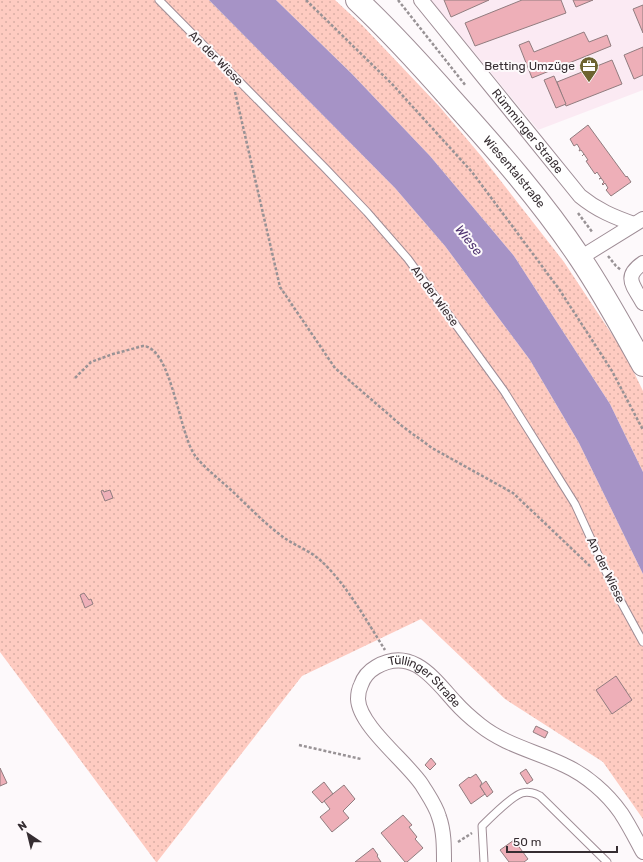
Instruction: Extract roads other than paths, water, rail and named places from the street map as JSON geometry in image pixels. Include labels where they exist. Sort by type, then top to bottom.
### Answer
[{"type":"main road","name":"Wiesentalstraße","points":[[358,0],[401,44],[496,149],[542,206],[580,258],[608,302],[643,365]]},
{"type":"street","name":"Rümminger Straße","points":[[420,0],[580,196],[592,206],[606,214],[638,221]]},
{"type":"street","points":[[580,258],[638,221]]},
{"type":"street","points":[[643,263],[633,270],[631,275],[631,280],[643,303]]},
{"type":"street","name":"Tüllinger Straße","points":[[444,856],[439,816],[430,799],[421,783],[367,721],[359,704],[358,692],[363,679],[367,674],[383,663],[391,660],[408,661],[425,671],[465,712],[495,736],[517,747],[564,765],[592,782],[620,813],[643,852]]},
{"type":"lane","name":"An der Wiese","points":[[159,0],[331,173],[368,212],[408,258],[504,391],[575,504],[613,587],[643,642]]},
{"type":"lane","points":[[484,862],[482,826],[521,793],[532,792],[540,796],[607,862]]},
{"type":"water","name":"Wiese","points":[[209,0],[276,0],[352,74],[430,156],[514,256],[610,404],[643,472],[643,574],[579,443],[530,360],[445,246],[395,188]]},
{"type":"place","name":"Betting Umzüge","points":[[589,83]]}]
